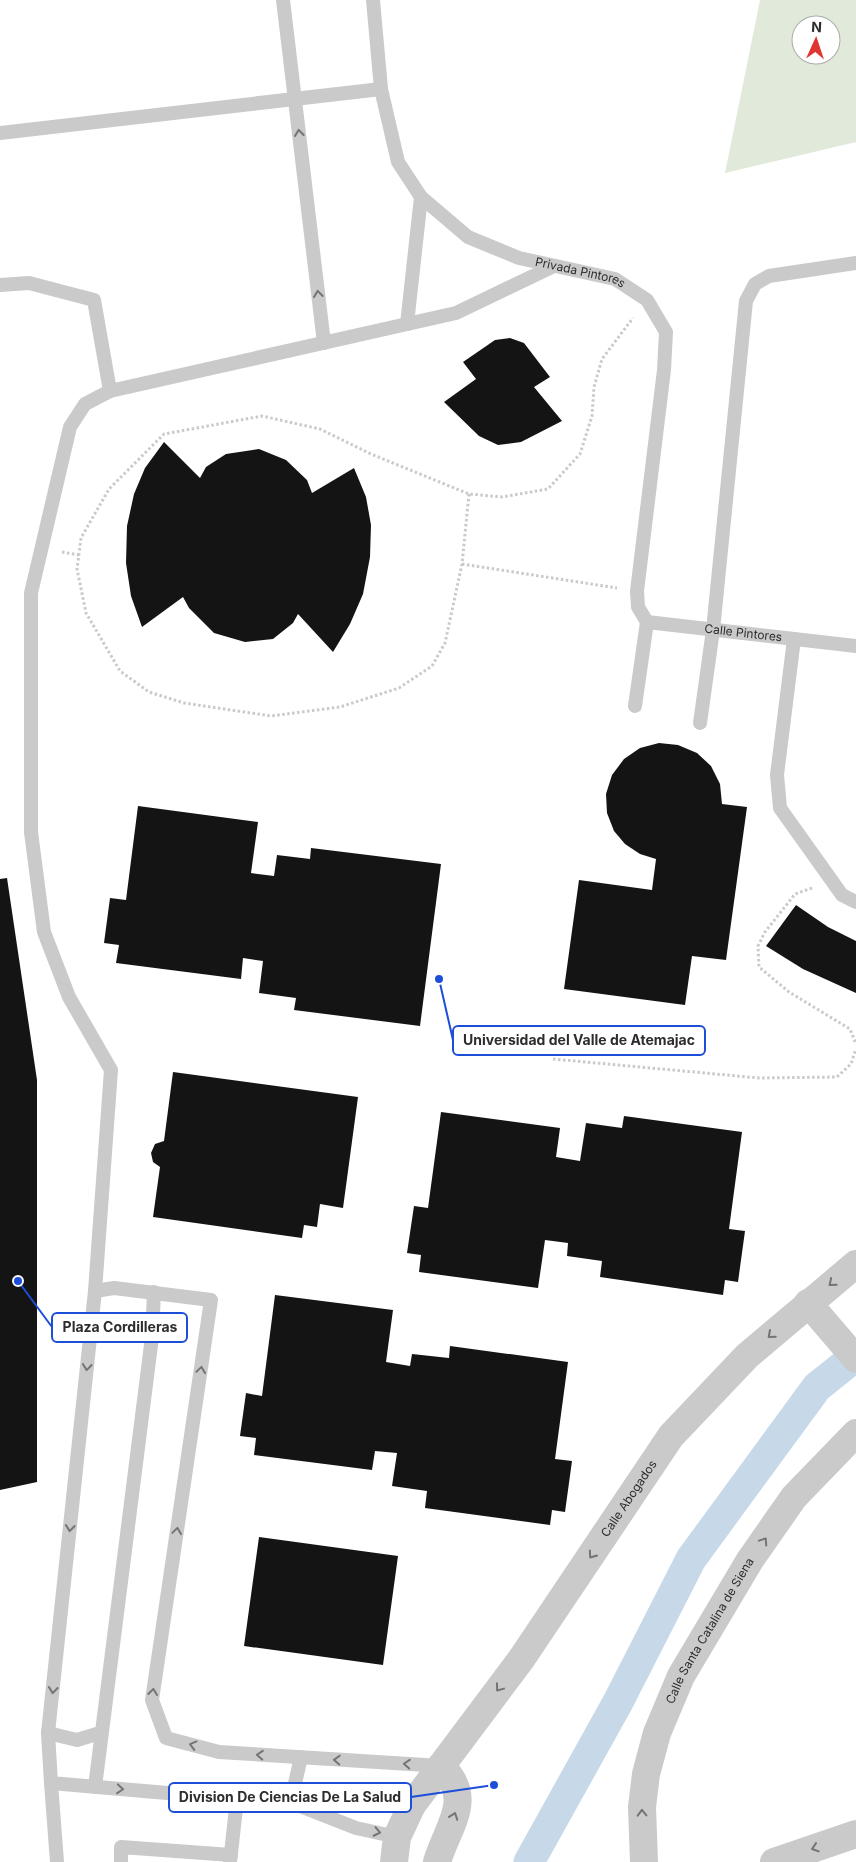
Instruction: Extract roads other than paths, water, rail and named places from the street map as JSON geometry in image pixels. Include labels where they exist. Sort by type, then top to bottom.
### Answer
[{"type":"street","name":"Calle Abogados","points":[[395,1849],[412,1805],[522,1658],[671,1436],[747,1356],[856,1264]]},
{"type":"street","points":[[808,1303],[856,1359]]},
{"type":"street","name":"Calle Santa Catalina de Siena","points":[[644,1862],[642,1806],[646,1774],[657,1733],[681,1676],[750,1560],[794,1497],[856,1433]]},
{"type":"street","points":[[437,1862],[456,1812],[459,1797],[450,1775],[440,1766]]},
{"type":"street","points":[[774,1862],[856,1834]]},
{"type":"lane","points":[[283,0],[324,343]]},
{"type":"lane","name":"Privada Pintores","points":[[372,0],[381,89],[398,162],[421,197],[468,237],[519,258],[615,279],[647,300],[666,332],[664,370],[637,591],[638,607],[647,622]]},
{"type":"lane","points":[[0,133],[381,89]]},
{"type":"lane","points":[[407,324],[421,197]]},
{"type":"lane","points":[[700,723],[713,630],[746,301],[755,284],[769,276],[856,263]]},
{"type":"lane","points":[[57,1862],[48,1733],[94,1291],[111,1070],[70,997],[44,932],[31,832],[31,593],[70,427],[85,404],[110,391],[456,314],[554,266]]},
{"type":"lane","points":[[0,285],[29,283],[94,300],[110,391]]},
{"type":"lane","points":[[635,706],[647,622]]},
{"type":"lane","name":"Calle Pintores","points":[[647,622],[856,646]]},
{"type":"lane","points":[[794,639],[777,775],[780,808],[842,895],[856,902]]},
{"type":"lane","points":[[94,1291],[114,1288],[211,1300],[152,1700],[166,1738],[220,1752],[440,1766]]},
{"type":"lane","points":[[95,1787],[100,1733],[152,1337],[154,1292]]},
{"type":"lane","points":[[48,1733],[77,1740],[100,1733]]},
{"type":"lane","points":[[295,1804],[294,1788],[301,1757]]},
{"type":"lane","points":[[51,1783],[295,1804],[356,1828],[395,1849]]},
{"type":"lane","points":[[121,1862],[121,1847],[230,1859],[237,1798]]},
{"type":"waterway","points":[[529,1862],[618,1702],[691,1559],[817,1387],[856,1356]]},
{"type":"place","name":"Universidad del Valle de Atemajac","points":[[439,979]]},
{"type":"place","name":"Plaza Cordilleras","points":[[18,1281]]},
{"type":"place","name":"Division De Ciencias De La Salud","points":[[494,1785]]}]
